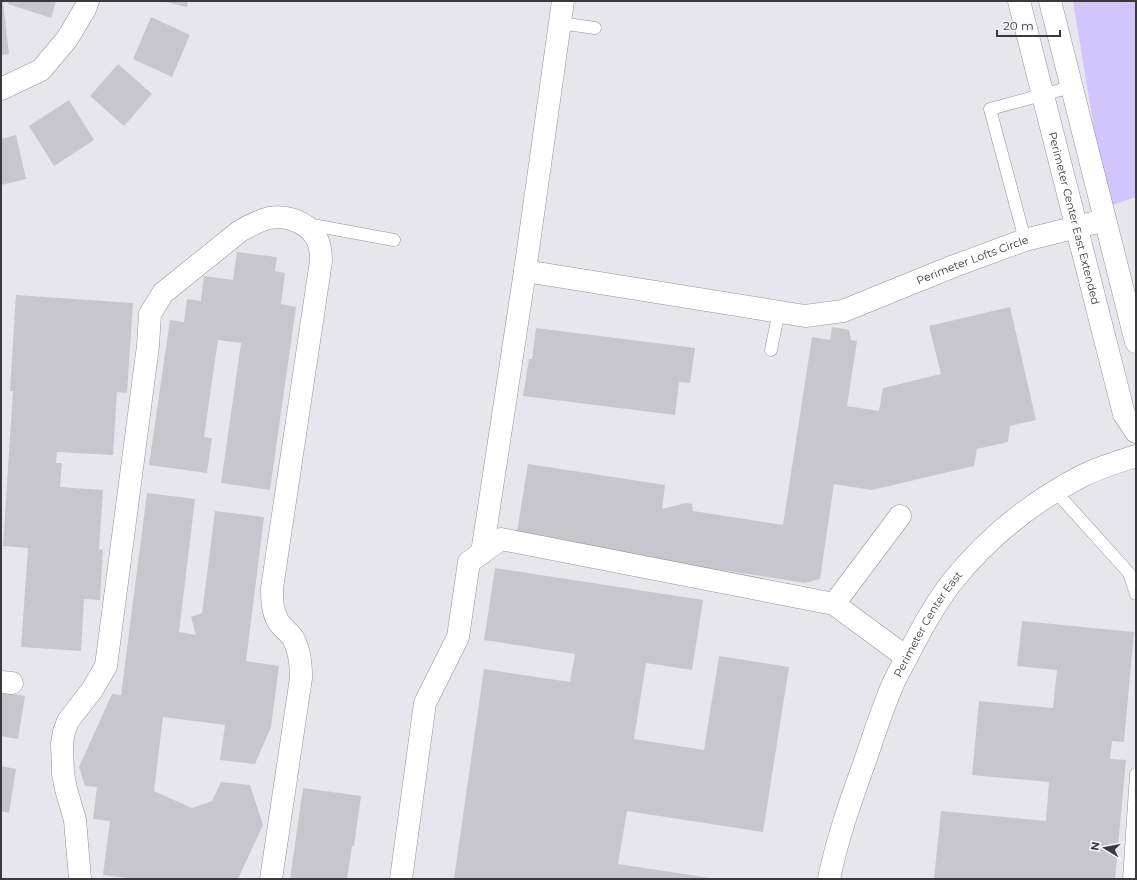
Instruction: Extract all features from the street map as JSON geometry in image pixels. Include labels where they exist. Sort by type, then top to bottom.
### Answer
[{"type":"street","points":[[1,89],[41,70],[67,39],[85,9],[88,1]]},
{"type":"street","points":[[482,553],[525,271],[563,1]]},
{"type":"street","name":"Perimeter Center East Extended","points":[[1019,1],[1124,414],[1136,432]]},
{"type":"street","points":[[1050,1],[1105,220],[1133,319],[1136,342]]},
{"type":"street","points":[[80,879],[75,820],[63,774],[62,744],[68,721],[92,690],[106,666],[148,346],[150,314],[163,293],[240,231],[269,218],[281,218],[292,219],[301,223],[310,230],[316,237],[320,248],[322,261],[272,588],[274,611],[279,622],[293,638],[298,649],[301,662],[301,678],[271,879]]},
{"type":"street","name":"Perimeter Lofts Circle","points":[[525,271],[805,316],[843,311],[954,266],[1025,240],[1105,220]]},
{"type":"street","name":"Perimeter Center East","points":[[829,879],[845,818],[893,683],[936,605],[952,583],[976,555],[1001,531],[1027,510],[1083,476],[1110,464],[1136,456]]},
{"type":"street","points":[[834,604],[900,516]]},
{"type":"street","points":[[401,879],[425,703],[458,637],[469,562],[501,539],[834,604],[906,657]]},
{"type":"lane","points":[[560,23],[595,28]]},
{"type":"lane","points":[[1025,240],[990,109],[1071,87]]},
{"type":"lane","points":[[301,223],[394,240]]},
{"type":"lane","points":[[771,350],[779,311]]},
{"type":"lane","points":[[1056,492],[1129,573],[1136,594]]},
{"type":"lane","points":[[1129,879],[1136,774]]},
{"type":"shaded area","points":[[1073,1],[1136,1],[1136,197],[1107,207]]},
{"type":"building","points":[[9,1],[56,1],[51,18],[8,4]]},
{"type":"building","points":[[162,1],[188,1],[187,7]]},
{"type":"building","points":[[1,2],[3,2],[9,54],[1,55]]},
{"type":"building","points":[[151,17],[190,35],[172,77],[133,59]]},
{"type":"building","points":[[118,64],[152,94],[124,126],[90,96]]},
{"type":"building","points":[[69,100],[94,140],[54,166],[29,126]]},
{"type":"building","points":[[16,135],[26,179],[1,185],[1,139]]},
{"type":"building","points":[[237,252],[277,257],[275,271],[285,273],[281,304],[296,307],[270,490],[221,483],[241,343],[218,340],[204,437],[212,438],[207,473],[149,465],[170,320],[184,322],[187,299],[201,301],[204,276],[233,280]]},
{"type":"building","points":[[16,295],[133,303],[127,393],[117,392],[113,455],[57,452],[56,463],[62,463],[60,487],[103,490],[99,549],[103,550],[100,600],[84,599],[81,651],[21,647],[28,548],[3,546],[13,391],[10,391]]},
{"type":"building","points":[[1010,307],[1036,420],[1010,426],[1008,442],[977,449],[974,466],[872,490],[834,484],[820,579],[805,583],[516,538],[528,464],[665,485],[662,509],[686,503],[692,504],[693,511],[783,525],[812,337],[830,340],[832,327],[849,330],[851,340],[857,341],[847,406],[879,411],[883,388],[941,374],[929,326]]},
{"type":"building","points":[[536,328],[695,348],[690,383],[679,382],[675,415],[523,396],[529,359],[532,359]]},
{"type":"building","points":[[147,493],[195,499],[179,632],[196,635],[191,617],[202,613],[215,511],[264,517],[246,661],[279,666],[271,727],[255,764],[220,760],[225,725],[163,717],[154,791],[192,808],[212,801],[221,782],[250,785],[263,825],[238,879],[136,879],[103,875],[110,821],[93,819],[97,787],[85,786],[79,767],[112,694],[121,695]]},
{"type":"building","points":[[495,568],[703,600],[692,670],[646,663],[634,739],[704,750],[719,656],[789,667],[763,832],[627,811],[618,864],[710,879],[454,879],[484,669],[570,682],[575,654],[484,640]]},
{"type":"building","points":[[1022,621],[1134,632],[1124,742],[1112,741],[1110,759],[1126,760],[1115,879],[934,879],[941,811],[1046,821],[1049,782],[972,775],[979,701],[1053,708],[1057,670],[1017,666]]},
{"type":"building","points":[[1,692],[25,696],[18,739],[1,736]]},
{"type":"building","points":[[1,766],[16,769],[9,813],[1,811]]},
{"type":"building","points":[[303,788],[361,796],[354,846],[352,846],[347,879],[290,879]]}]
